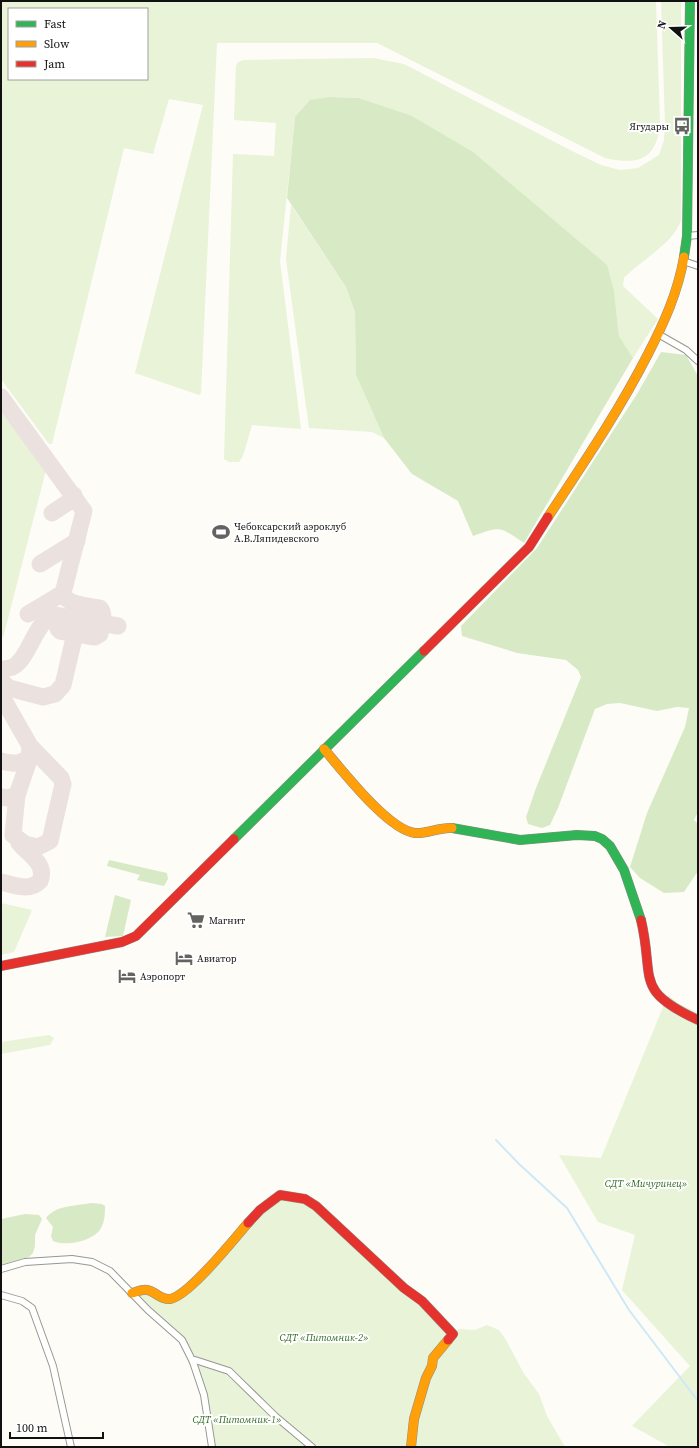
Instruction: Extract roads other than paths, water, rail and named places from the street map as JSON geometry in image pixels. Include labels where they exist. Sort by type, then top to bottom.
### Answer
[{"type":"street","points":[[1,966],[122,942],[136,936],[528,547],[628,394],[672,303],[683,262],[687,236],[690,1]]},
{"type":"street","points":[[687,236],[698,235]]},
{"type":"street","points":[[683,262],[698,266]]},
{"type":"street","points":[[658,334],[686,350],[698,361]]},
{"type":"street","points":[[324,749],[388,819],[401,828],[413,832],[427,832],[442,828],[452,828],[510,840],[584,835],[603,839],[612,849],[630,883],[642,917],[647,944],[647,967],[650,983],[654,992],[673,1008],[698,1020]]},
{"type":"street","points":[[132,1293],[146,1290],[162,1298],[169,1299],[180,1295],[208,1268],[260,1210],[272,1200],[280,1195],[288,1195],[305,1199],[340,1226],[404,1288],[422,1301],[453,1334],[442,1345],[433,1358],[432,1366],[426,1378],[414,1419],[411,1447]]},
{"type":"street","points":[[1,1269],[25,1262],[62,1259],[79,1260],[101,1266],[118,1279],[182,1340],[193,1362],[204,1395],[212,1447]]},
{"type":"street","points":[[1,1295],[22,1301],[32,1308],[53,1366],[71,1447]]},
{"type":"street","points":[[193,1362],[202,1362],[229,1371],[275,1416],[312,1447]]},
{"type":"waterway","points":[[496,1140],[518,1163],[567,1208],[629,1310],[698,1401]]},
{"type":"place","name":"Ягудары","points":[[682,126]]},
{"type":"place","name":"Чебоксарский аэроклуб А.В.Ляпидевского","points":[[221,532]]},
{"type":"place","name":"Магнит","points":[[196,920]]},
{"type":"place","name":"Авиатор","points":[[184,958]]},
{"type":"place","name":"Аэропорт","points":[[127,976]]},
{"type":"park label","name":"СДТ «Мичуринец»","points":[[646,1183]]},
{"type":"park label","name":"СДТ «Питомник-2»","points":[[324,1337]]},
{"type":"park label","name":"СДТ «Питомник-1»","points":[[237,1419]]}]
